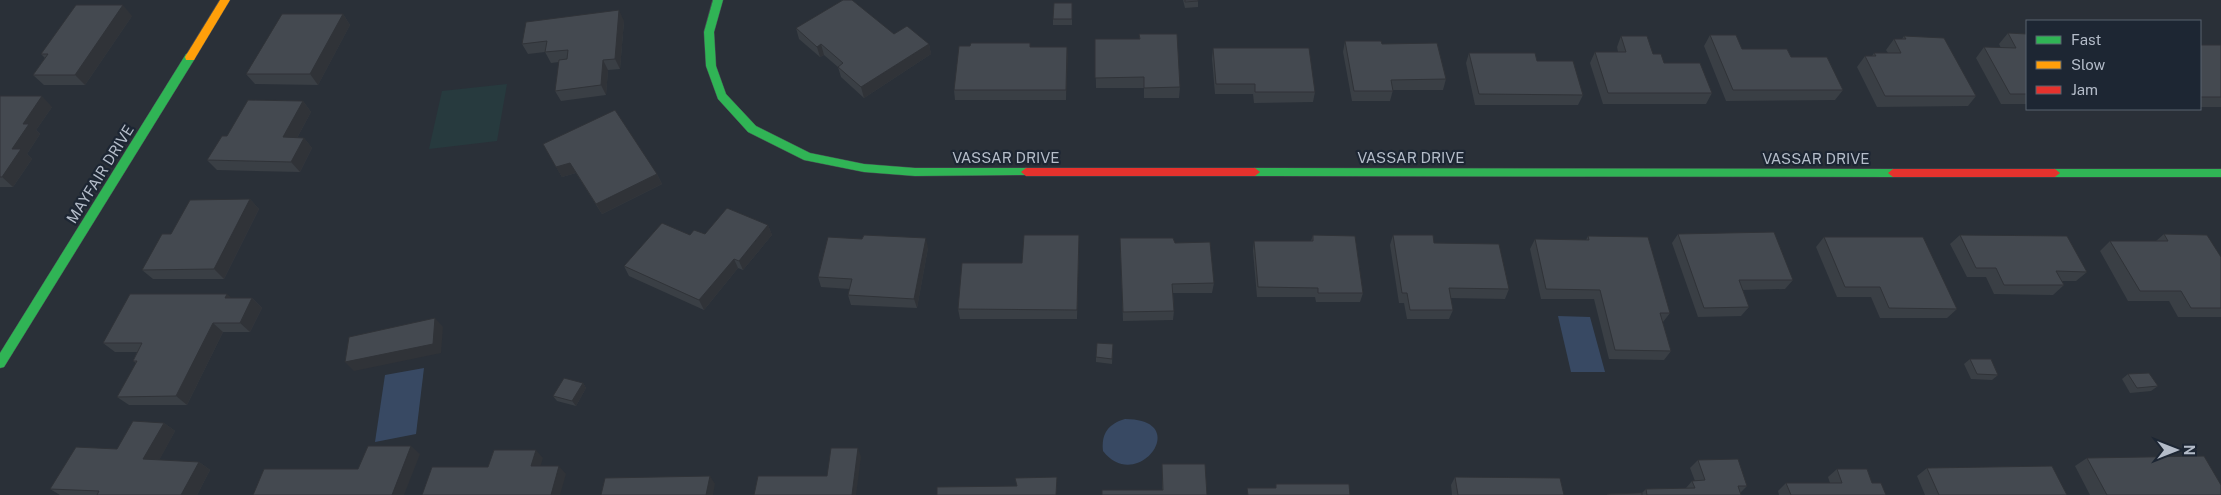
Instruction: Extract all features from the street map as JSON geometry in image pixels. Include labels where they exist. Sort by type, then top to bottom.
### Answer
[{"type":"street","name":"MAYFAIR DRIVE","points":[[0,363],[225,0]]},
{"type":"street","name":"VASSAR DRIVE","points":[[718,0],[709,32],[711,66],[722,96],[752,129],[808,157],[864,168],[945,172],[2221,173]]},
{"type":"green space","points":[[507,84],[497,141],[429,149],[442,91]]},
{"type":"water","points":[[1558,316],[1590,317],[1605,372],[1571,372]]},
{"type":"water","points":[[424,368],[416,434],[375,442],[385,375]]},
{"type":"water","points":[[1125,419],[1145,422],[1155,430],[1157,441],[1153,452],[1143,460],[1130,465],[1117,462],[1103,451],[1103,440],[1107,430]]},
{"type":"building","points":[[843,0],[852,0],[894,34],[907,26],[929,44],[861,87],[838,67],[843,63],[821,44],[817,47],[796,28]]},
{"type":"building","points":[[1185,0],[1198,0],[1198,1],[1185,2]]},
{"type":"building","points":[[1054,3],[1072,3],[1072,19],[1053,19]]},
{"type":"building","points":[[76,5],[123,5],[75,75],[33,75],[48,54],[41,54]]},
{"type":"building","points":[[619,10],[615,59],[603,60],[601,85],[555,91],[559,60],[567,59],[568,50],[545,52],[547,41],[522,44],[526,22]]},
{"type":"building","points":[[282,14],[343,14],[310,74],[246,74]]},
{"type":"building","points":[[2008,33],[2026,34],[2026,94],[2010,94],[1984,47],[2016,48]]},
{"type":"building","points":[[1139,34],[1177,34],[1180,87],[1144,88],[1144,77],[1095,78],[1095,39],[1140,39]]},
{"type":"building","points":[[1710,35],[1736,35],[1742,49],[1787,49],[1791,57],[1827,57],[1843,90],[1733,90]]},
{"type":"building","points":[[1621,36],[1647,36],[1653,54],[1661,54],[1664,63],[1700,63],[1712,93],[1608,93],[1595,52],[1626,52]]},
{"type":"building","points":[[1904,36],[1944,38],[1976,96],[1885,96],[1865,56],[1876,56],[1874,53],[1901,53],[1894,39],[1906,39]]},
{"type":"building","points":[[1345,41],[1381,41],[1382,44],[1437,43],[1446,79],[1391,80],[1393,91],[1354,91]]},
{"type":"building","points":[[971,43],[1030,43],[1030,47],[1067,47],[1066,90],[954,90],[959,46],[970,46]]},
{"type":"building","points":[[2201,45],[2221,45],[2221,97],[2201,97]]},
{"type":"building","points":[[1213,48],[1309,48],[1315,92],[1255,92],[1255,84],[1216,84]]},
{"type":"building","points":[[1469,53],[1535,53],[1537,61],[1573,61],[1583,95],[1479,94]]},
{"type":"building","points":[[0,96],[42,96],[23,124],[29,124],[12,149],[21,149],[2,177],[0,177]]},
{"type":"building","points":[[248,100],[303,101],[283,137],[304,138],[291,162],[207,160],[222,136],[227,136]]},
{"type":"building","points":[[615,110],[657,174],[596,204],[570,163],[556,167],[543,144]]},
{"type":"building","points":[[250,199],[214,269],[142,270],[162,234],[171,234],[190,200]]},
{"type":"building","points":[[727,208],[768,225],[739,261],[734,259],[699,300],[624,266],[662,223],[690,235],[694,230],[705,234]]},
{"type":"building","points":[[1774,232],[1793,280],[1739,280],[1749,307],[1704,308],[1678,234]]},
{"type":"building","points":[[2164,234],[2207,235],[2221,257],[2221,308],[2191,308],[2181,291],[2140,291],[2110,241],[2168,241]]},
{"type":"building","points":[[864,235],[926,238],[914,299],[848,295],[852,279],[818,277],[828,237],[862,239]]},
{"type":"building","points":[[1024,235],[1079,235],[1077,310],[958,309],[962,263],[1022,263]]},
{"type":"building","points":[[1313,235],[1355,236],[1363,293],[1318,293],[1318,288],[1258,287],[1254,241],[1313,241]]},
{"type":"building","points":[[1393,235],[1433,235],[1434,243],[1499,244],[1509,289],[1449,288],[1453,310],[1410,310],[1407,293],[1402,293]]},
{"type":"building","points":[[1960,235],[2067,236],[2087,272],[2056,271],[2064,285],[2004,285],[1996,268],[1976,268]]},
{"type":"building","points":[[1588,236],[1648,237],[1670,313],[1660,313],[1671,351],[1615,350],[1600,290],[1546,289],[1535,239],[1589,240]]},
{"type":"building","points":[[1824,237],[1923,237],[1957,309],[1889,308],[1880,287],[1845,287]]},
{"type":"building","points":[[1120,238],[1173,238],[1175,243],[1210,242],[1214,283],[1172,284],[1174,311],[1123,312]]},
{"type":"building","points":[[130,294],[227,294],[225,298],[252,298],[240,323],[213,323],[176,396],[117,397],[137,361],[133,361],[142,343],[103,343]]},
{"type":"building","points":[[435,318],[433,344],[345,362],[349,337]]},
{"type":"building","points":[[1097,343],[1113,344],[1112,359],[1096,357]]},
{"type":"building","points":[[1970,359],[1991,359],[1998,375],[1977,374]]},
{"type":"building","points":[[2149,373],[2158,386],[2137,388],[2128,374]]},
{"type":"building","points":[[564,378],[583,383],[572,401],[553,396]]},
{"type":"building","points":[[133,421],[164,423],[143,459],[199,462],[181,495],[97,495],[99,491],[50,489],[76,447],[117,449]]},
{"type":"building","points":[[368,446],[411,446],[392,495],[253,495],[264,469],[358,469]]},
{"type":"building","points":[[831,448],[858,448],[852,495],[754,495],[758,476],[827,476]]},
{"type":"building","points":[[494,450],[536,450],[531,466],[559,466],[551,495],[422,495],[432,467],[488,467]]},
{"type":"building","points":[[2204,456],[2221,485],[2221,495],[2107,495],[2087,458]]},
{"type":"building","points":[[1738,459],[1747,486],[1738,486],[1741,495],[1647,495],[1646,489],[1695,488],[1692,481],[1705,480],[1698,460]]},
{"type":"building","points":[[1162,464],[1205,464],[1207,495],[1102,495],[1102,490],[1163,490]]},
{"type":"building","points":[[2052,466],[2067,495],[1939,495],[1927,468]]},
{"type":"building","points":[[1837,469],[1867,469],[1872,483],[1881,483],[1886,495],[1791,495],[1786,483],[1842,483]]},
{"type":"building","points":[[710,476],[706,495],[601,495],[605,478]]},
{"type":"building","points":[[1057,477],[1056,495],[937,495],[937,487],[1017,486],[1015,478]]},
{"type":"building","points":[[1455,477],[1560,478],[1564,495],[1458,495]]},
{"type":"building","points":[[1276,484],[1349,484],[1350,495],[1248,495],[1247,488],[1276,488]]},
{"type":"building","points":[[1642,493],[1642,495],[1608,495],[1608,494]]},
{"type":"traffic: fast","points":[[718,0],[709,32],[711,66],[722,96],[752,129],[808,157],[864,168],[915,172],[1026,172]]},
{"type":"traffic: fast","points":[[0,363],[190,57]]},
{"type":"traffic: fast","points":[[1255,172],[1893,173]]},
{"type":"traffic: fast","points":[[2055,173],[2221,173]]},
{"type":"traffic: slow","points":[[190,57],[225,0]]},
{"type":"traffic: jam","points":[[1026,172],[1255,172]]},
{"type":"traffic: jam","points":[[1893,173],[2055,173]]}]
